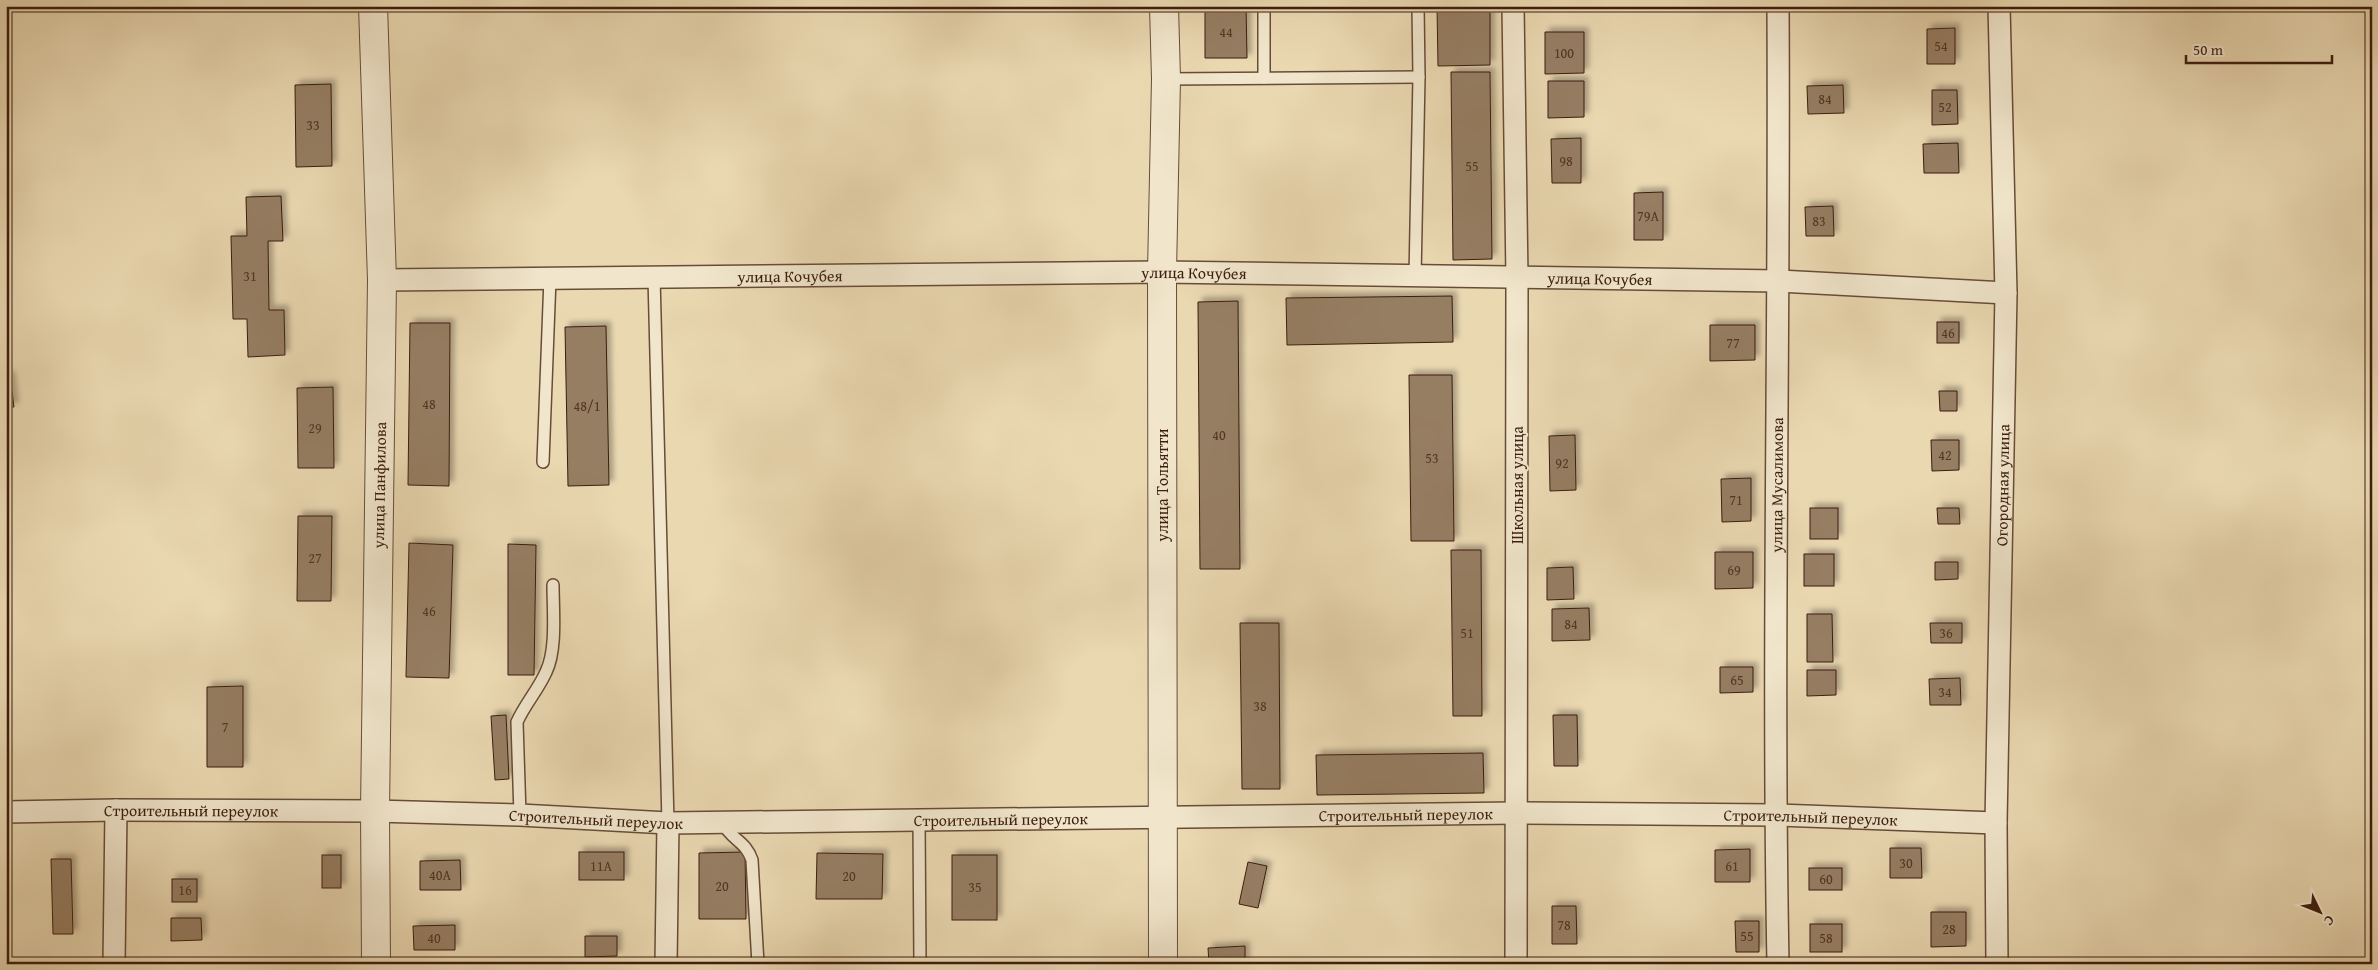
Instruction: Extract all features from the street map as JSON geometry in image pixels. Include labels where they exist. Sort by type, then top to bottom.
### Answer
[{"type":"street","name":"улица Панфилова","points":[[373,6],[382,280],[375,811],[376,964]]},
{"type":"street","name":"улица Тольятти","points":[[1163,964],[1162,272],[1166,79],[1164,6]]},
{"type":"street","name":"Школьная улица","points":[[1513,6],[1517,278],[1516,964]]},
{"type":"street","name":"улица Мусалимова","points":[[1778,6],[1780,281],[1775,815],[1778,964]]},
{"type":"street","name":"Огородная улица","points":[[1997,964],[1996,823],[2006,293],[1999,6]]},
{"type":"street","name":"улица Кочубея","points":[[382,280],[1162,272],[1780,281],[2006,293]]},
{"type":"street","name":"Строительный переулок","points":[[6,812],[116,810],[375,811],[520,815],[668,823],[1516,813],[1775,815],[1996,823]]},
{"type":"street","points":[[114,964],[116,810]]},
{"type":"street","points":[[666,964],[668,823]]},
{"type":"lane","points":[[1264,6],[1264,78]]},
{"type":"lane","points":[[1415,277],[1419,77],[1418,6]]},
{"type":"lane","points":[[1166,79],[1419,77]]},
{"type":"lane","points":[[654,277],[668,823]]},
{"type":"lane","points":[[543,462],[550,278]]},
{"type":"lane","points":[[520,815],[517,722],[546,672],[552,656],[554,585]]},
{"type":"lane","points":[[919,820],[920,964]]},
{"type":"lane","points":[[724,822],[732,837],[745,845],[752,860],[758,964]]},
{"type":"building","points":[[1205,6],[1246,6],[1247,58],[1205,58]]},
{"type":"building","points":[[1437,6],[1490,6],[1490,65],[1438,66]]},
{"type":"building","points":[[1955,28],[1955,64],[1927,64],[1927,29]]},
{"type":"building","points":[[1545,32],[1584,32],[1584,73],[1545,74]]},
{"type":"building","points":[[1451,72],[1490,72],[1492,259],[1453,260]]},
{"type":"building","points":[[1548,81],[1584,81],[1584,117],[1548,118]]},
{"type":"building","points":[[331,84],[332,166],[296,167],[295,85]]},
{"type":"building","points":[[1843,85],[1844,113],[1808,114],[1807,86]]},
{"type":"building","points":[[1932,90],[1957,90],[1958,124],[1932,125]]},
{"type":"building","points":[[1581,138],[1581,183],[1552,183],[1551,139]]},
{"type":"building","points":[[1958,143],[1959,173],[1924,173],[1923,144]]},
{"type":"building","points":[[1663,192],[1663,240],[1634,240],[1634,193]]},
{"type":"building","points":[[281,196],[283,241],[268,241],[269,310],[284,310],[285,355],[248,357],[247,319],[233,319],[231,236],[247,236],[246,197]]},
{"type":"building","points":[[1833,206],[1834,236],[1806,236],[1805,207]]},
{"type":"building","points":[[1452,296],[1453,342],[1287,345],[1286,298]]},
{"type":"building","points":[[1238,301],[1240,569],[1200,569],[1198,302]]},
{"type":"building","points":[[1937,322],[1959,322],[1959,343],[1937,343]]},
{"type":"building","points":[[410,323],[450,323],[449,486],[408,485]]},
{"type":"building","points":[[1710,325],[1755,325],[1755,360],[1710,361]]},
{"type":"building","points":[[606,326],[609,485],[568,486],[565,327]]},
{"type":"building","points":[[1409,375],[1452,375],[1454,541],[1411,541]]},
{"type":"building","points":[[6,376],[10,376],[14,407],[6,407]]},
{"type":"building","points":[[333,387],[334,468],[298,468],[297,388]]},
{"type":"building","points":[[1939,391],[1957,391],[1957,411],[1940,411]]},
{"type":"building","points":[[1575,435],[1576,490],[1550,491],[1549,436]]},
{"type":"building","points":[[1931,440],[1959,440],[1959,470],[1932,471]]},
{"type":"building","points":[[1751,478],[1751,521],[1722,522],[1721,479]]},
{"type":"building","points":[[1810,508],[1838,508],[1838,539],[1810,539]]},
{"type":"building","points":[[1937,508],[1959,508],[1960,524],[1938,524]]},
{"type":"building","points":[[298,516],[332,516],[331,601],[297,601]]},
{"type":"building","points":[[409,543],[453,545],[449,678],[406,677]]},
{"type":"building","points":[[508,544],[536,545],[534,675],[508,675]]},
{"type":"building","points":[[1451,550],[1481,550],[1482,716],[1453,716]]},
{"type":"building","points":[[1715,552],[1753,552],[1753,588],[1715,589]]},
{"type":"building","points":[[1804,554],[1834,554],[1834,586],[1804,586]]},
{"type":"building","points":[[1935,562],[1958,562],[1958,579],[1935,580]]},
{"type":"building","points":[[1573,567],[1574,599],[1547,600],[1547,568]]},
{"type":"building","points":[[1589,608],[1590,640],[1552,641],[1552,609]]},
{"type":"building","points":[[1807,614],[1832,614],[1833,662],[1807,662]]},
{"type":"building","points":[[1240,623],[1279,623],[1280,789],[1242,789]]},
{"type":"building","points":[[1930,623],[1962,623],[1962,643],[1931,643]]},
{"type":"building","points":[[1720,667],[1753,667],[1753,692],[1720,693]]},
{"type":"building","points":[[1807,670],[1836,670],[1836,695],[1807,696]]},
{"type":"building","points":[[1960,678],[1961,705],[1930,705],[1929,679]]},
{"type":"building","points":[[243,686],[243,767],[207,767],[207,687]]},
{"type":"building","points":[[506,715],[509,779],[495,780],[491,716]]},
{"type":"building","points":[[1553,715],[1577,715],[1578,766],[1554,766]]},
{"type":"building","points":[[1483,753],[1484,793],[1317,795],[1316,755]]},
{"type":"building","points":[[1890,848],[1921,848],[1922,878],[1890,878]]},
{"type":"building","points":[[1750,849],[1750,882],[1715,882],[1715,850]]},
{"type":"building","points":[[579,852],[624,852],[624,880],[579,880]]},
{"type":"building","points":[[745,852],[746,919],[699,919],[699,853]]},
{"type":"building","points":[[817,853],[883,854],[882,899],[816,899]]},
{"type":"building","points":[[322,855],[341,855],[341,888],[322,888]]},
{"type":"building","points":[[952,855],[997,855],[997,920],[952,920]]},
{"type":"building","points":[[51,859],[71,859],[73,934],[53,934]]},
{"type":"building","points":[[460,860],[461,890],[420,890],[420,861]]},
{"type":"building","points":[[1248,862],[1267,866],[1258,908],[1239,904]]},
{"type":"building","points":[[1809,868],[1842,868],[1842,890],[1809,890]]},
{"type":"building","points":[[172,879],[197,879],[197,902],[172,902]]},
{"type":"building","points":[[1552,906],[1576,906],[1577,944],[1552,944]]},
{"type":"building","points":[[1931,912],[1966,912],[1966,946],[1931,947]]},
{"type":"building","points":[[171,918],[201,918],[202,940],[171,941]]},
{"type":"building","points":[[1735,921],[1759,921],[1759,952],[1736,952]]},
{"type":"building","points":[[1810,924],[1842,924],[1842,952],[1810,952]]},
{"type":"building","points":[[455,925],[455,950],[414,950],[413,926]]},
{"type":"building","points":[[585,936],[617,936],[617,956],[585,957]]},
{"type":"building","points":[[1245,946],[1245,964],[1209,964],[1208,948]]}]
